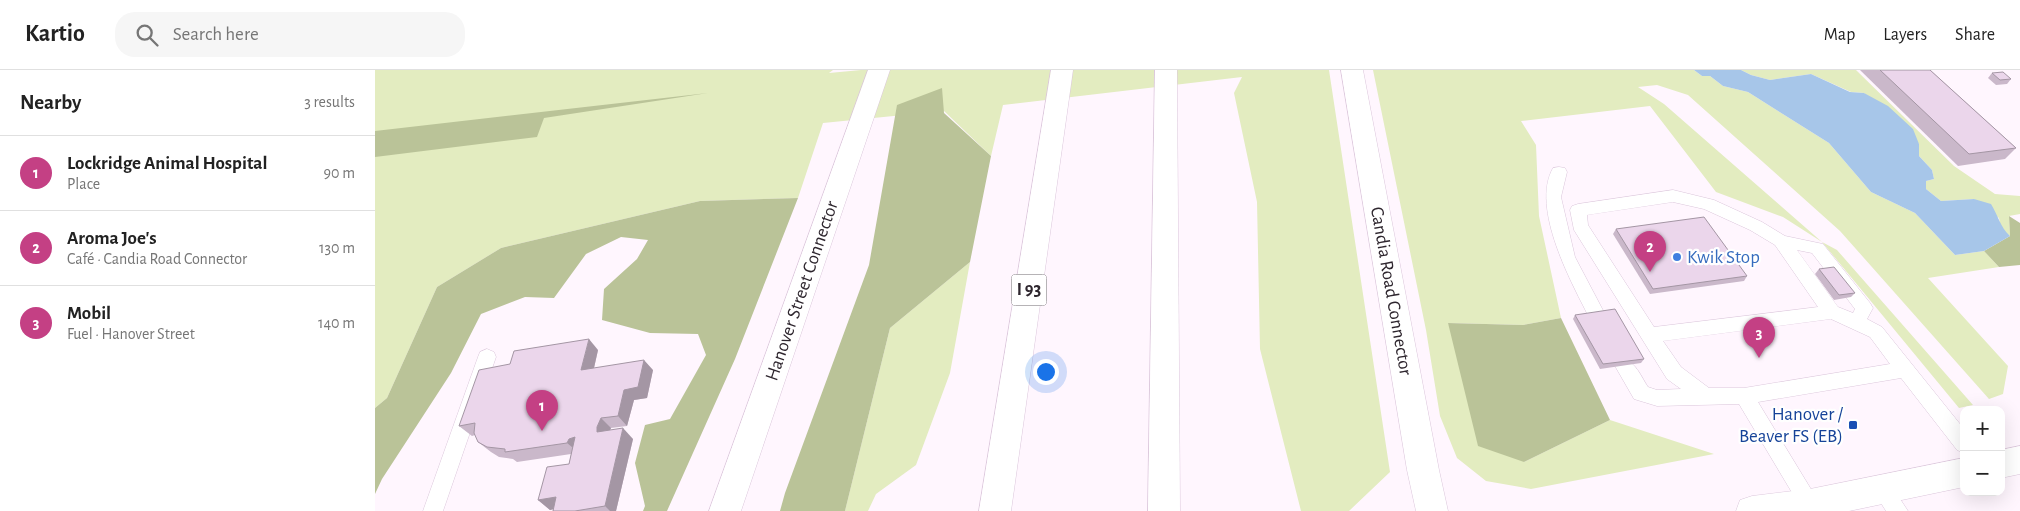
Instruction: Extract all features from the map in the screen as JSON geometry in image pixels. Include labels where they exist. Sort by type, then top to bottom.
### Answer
[{"type":"main road","name":"Hanover Street Connector","points":[[725,511],[879,70]]},
{"type":"main road","name":"I 93","points":[[995,511],[1062,70]]},
{"type":"main road","points":[[1164,511],[1166,70]]},
{"type":"main road","name":"Candia Road Connector","points":[[1352,70],[1423,470],[1432,511]]},
{"type":"main road","points":[[2005,463],[2020,460]]},
{"type":"main road","points":[[1753,511],[1890,500],[1960,474]]},
{"type":"lane","points":[[1559,172],[1553,197],[1567,257],[1597,316]]},
{"type":"lane","points":[[1705,396],[1674,373],[1580,226],[1577,210],[1673,196],[1708,204],[1755,226],[1781,241],[1817,248],[1864,308],[1857,322]]},
{"type":"lane","points":[[1781,241],[1833,312]]},
{"type":"lane","points":[[1651,335],[1833,312],[1876,332],[1960,439]]},
{"type":"lane","points":[[433,511],[487,357]]},
{"type":"lane","points":[[1624,366],[1641,392],[1657,398],[1744,396],[1906,369]]},
{"type":"lane","points":[[1744,396],[1799,507]]},
{"type":"green space","points":[[375,70],[833,70],[829,73],[861,70],[1329,70],[1390,472],[1349,511],[1301,511],[1260,349],[1257,202],[1234,93],[1242,77],[1003,105],[991,156],[944,111],[823,123],[798,198],[700,201],[501,248],[437,287],[387,398],[375,408]]},
{"type":"green space","points":[[1373,70],[1694,70],[1702,76],[1710,76],[1723,86],[1748,92],[1829,143],[1871,192],[1915,213],[1955,255],[1984,251],[1999,267],[1928,278],[2008,366],[2003,394],[1989,399],[1840,231],[1688,95],[1657,85],[1638,87],[1664,104],[1822,242],[1783,217],[1716,192],[1650,106],[1521,121],[1536,145],[1539,216],[1561,318],[1523,325],[1448,323],[1524,462],[1610,420],[1714,454],[1531,489],[1486,481],[1457,458],[1440,416],[1426,330]]},
{"type":"green space","points":[[1741,70],[1856,70],[1954,166],[1995,194],[2020,196],[2020,214],[2009,216],[2010,236],[2001,229],[1999,218],[1974,199],[1941,201],[1926,189],[1926,181],[1934,179],[1932,170],[1919,156],[1919,144],[1864,93],[1851,92],[1811,74],[1770,80]]},
{"type":"green space","points":[[942,88],[944,113],[991,156],[970,262],[890,328],[845,511],[780,511],[869,265],[897,105]]},
{"type":"green space","points":[[708,93],[544,118],[537,137],[375,157],[375,131]]},
{"type":"green space","points":[[798,198],[735,359],[667,511],[643,511],[645,506],[635,463],[645,425],[670,419],[706,355],[698,334],[650,333],[602,320],[604,289],[637,259],[648,240],[621,237],[586,254],[554,298],[525,297],[481,314],[451,373],[382,479],[375,494],[375,408],[387,398],[437,287],[501,248],[700,201]]},
{"type":"green space","points":[[2009,216],[2020,223],[2020,265],[1999,267],[1984,251],[2010,236]]},
{"type":"green space","points":[[1822,242],[1837,250],[1973,405],[1960,406],[1959,408]]},
{"type":"green space","points":[[970,262],[950,373],[916,465],[876,494],[868,511],[845,511],[890,328]]},
{"type":"green space","points":[[1561,318],[1610,420],[1524,462],[1478,446],[1448,323],[1523,325]]},
{"type":"water","points":[[1694,70],[1741,70],[1770,80],[1811,74],[1850,92],[1864,93],[1888,106],[1913,129],[1919,144],[1919,156],[1932,170],[1934,179],[1926,181],[1926,189],[1941,201],[1974,199],[1991,204],[2001,225],[2010,236],[1984,251],[1955,255],[1915,213],[1871,192],[1829,143],[1748,92],[1723,86],[1710,76],[1702,76]]},
{"type":"building","points":[[1880,70],[1930,70],[2016,148],[1969,154]]},
{"type":"building","points":[[2003,72],[2011,79],[2000,80],[1992,73]]},
{"type":"building","name":"Kwik Stop","points":[[1704,217],[1747,276],[1653,289],[1616,229]]},
{"type":"building","points":[[1834,267],[1855,293],[1839,295],[1819,269]]},
{"type":"building","points":[[1615,309],[1644,359],[1603,364],[1575,315]]},
{"type":"building","points":[[589,339],[581,370],[644,360],[638,387],[624,390],[618,416],[601,418],[597,427],[597,432],[623,428],[605,506],[575,511],[553,511],[556,497],[538,500],[547,467],[569,464],[575,437],[569,439],[567,443],[505,452],[505,449],[487,447],[478,442],[474,433],[475,423],[459,426],[479,370],[510,364],[514,351]]},
{"type":"place","name":"Kwik Stop","points":[[1677,257]]},
{"type":"place","name":"Aroma Joe's","points":[[1650,272]]},
{"type":"place","name":"Mobil","points":[[1759,358]]},
{"type":"place","name":"Hanover / Beaver FS (EB)","points":[[1853,425]]},
{"type":"place","name":"Lockridge Animal Hospital","points":[[542,431]]}]
